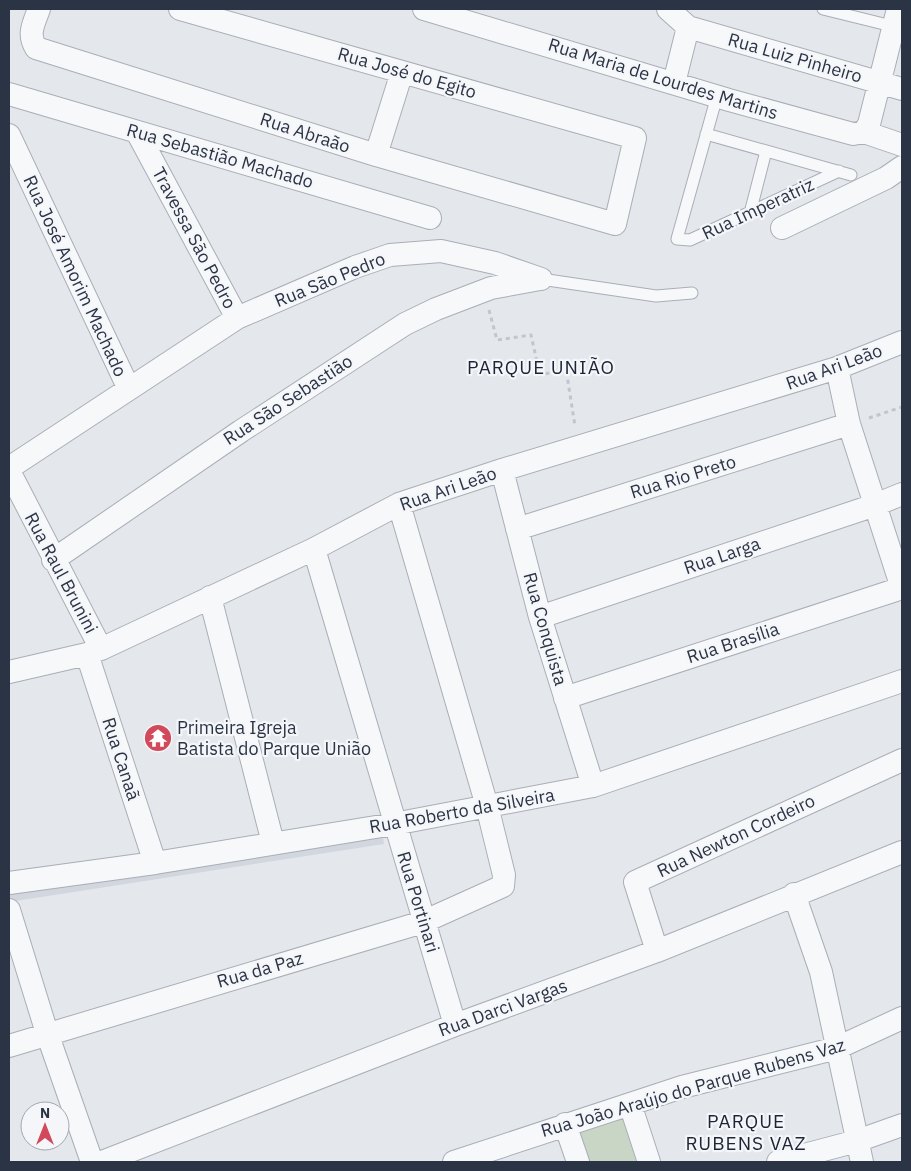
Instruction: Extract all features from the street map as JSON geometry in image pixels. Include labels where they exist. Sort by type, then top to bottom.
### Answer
[{"type":"street","name":"Rua Abraão","points":[[39,9],[32,29],[32,40],[36,48],[376,155],[615,224]]},
{"type":"street","name":"Rua José do Egito","points":[[180,9],[635,138],[615,224]]},
{"type":"street","name":"Rua Maria de Lourdes Martins","points":[[424,9],[717,96],[853,134],[864,132],[902,145]]},
{"type":"street","points":[[668,9],[688,27],[674,83]]},
{"type":"street","points":[[864,132],[869,124],[898,21]]},
{"type":"street","name":"Rua Luiz Pinheiro","points":[[688,27],[902,89]]},
{"type":"street","points":[[376,155],[402,72]]},
{"type":"street","name":"Rua Sebastião Machado","points":[[9,94],[430,218]]},
{"type":"street","name":"Travessa São Pedro","points":[[137,132],[237,318]]},
{"type":"street","name":"Rua José Amorim Machado","points":[[9,135],[129,389]]},
{"type":"street","points":[[782,228],[886,178],[902,167]]},
{"type":"street","name":"Rua São Pedro","points":[[9,469],[237,318],[355,267],[390,255],[441,251],[458,253],[500,264],[541,279]]},
{"type":"street","name":"Rua São Sebastião","points":[[53,560],[241,431],[405,324],[483,290],[541,279]]},
{"type":"street","name":"Rua Ari Leão","points":[[9,672],[94,652],[314,548],[399,504],[502,470],[837,368],[902,342]]},
{"type":"street","points":[[837,368],[849,424],[902,588]]},
{"type":"street","name":"Rua Rio Preto","points":[[517,529],[849,424]]},
{"type":"street","name":"Rua Raul Brunini","points":[[9,469],[53,560],[94,652]]},
{"type":"street","name":"Rua Conquista","points":[[502,470],[540,618],[593,786]]},
{"type":"street","name":"Rua Larga","points":[[540,618],[902,494]]},
{"type":"street","points":[[399,504],[487,806]]},
{"type":"street","name":"Rua Portinari","points":[[314,548],[394,824],[455,1025]]},
{"type":"street","name":"Rua Brasília","points":[[565,698],[902,588]]},
{"type":"street","points":[[210,597],[273,843]]},
{"type":"street","name":"Rua Canaã","points":[[94,652],[155,863]]},
{"type":"street","name":"Rua Roberto da Silveira","points":[[9,883],[155,863],[394,824],[593,786],[902,681]]},
{"type":"street","name":"Rua Newton Cordeiro","points":[[657,951],[635,882],[901,765]]},
{"type":"street","name":"Rua da Paz","points":[[9,1046],[47,1033],[423,922],[499,889],[505,882],[487,806]]},
{"type":"street","name":"Rua Darci Vargas","points":[[102,1162],[455,1025],[657,951],[794,894],[902,852]]},
{"type":"street","points":[[794,894],[817,958],[859,1152]]},
{"type":"street","points":[[9,910],[47,1033],[92,1162]]},
{"type":"street","name":"Rua João Araújo do Parque Rubens Vaz","points":[[454,1162],[682,1087],[837,1048],[902,1018]]},
{"type":"street","points":[[630,1104],[649,1162]]},
{"type":"street","points":[[565,1124],[578,1162]]},
{"type":"street","points":[[778,1162],[859,1152],[902,1126]]},
{"type":"lane","points":[[823,9],[898,21]]},
{"type":"lane","points":[[717,96],[706,134],[851,175]]},
{"type":"lane","name":"Rua Imperatriz","points":[[706,134],[676,239],[690,240],[839,171]]},
{"type":"lane","points":[[750,212],[766,151]]},
{"type":"lane","name":"Rua São Pedro","points":[[541,279],[656,296],[692,293]]},
{"type":"path","points":[[483,290],[497,340],[531,335],[540,375],[566,369],[579,447]]},
{"type":"path","points":[[849,424],[902,407]]},
{"type":"shaded area","points":[[380,816],[384,844],[9,902],[9,883]]},
{"type":"green space","points":[[631,1116],[645,1162],[584,1162],[575,1133]]},
{"type":"place","name":"Primeira Igreja Batista do Parque União","points":[[158,738]]},
{"type":"district","name":"PARQUE UNIÃO","points":[[541,367]]},
{"type":"district","name":"PARQUE RUBENS VAZ","points":[[746,1132]]}]
